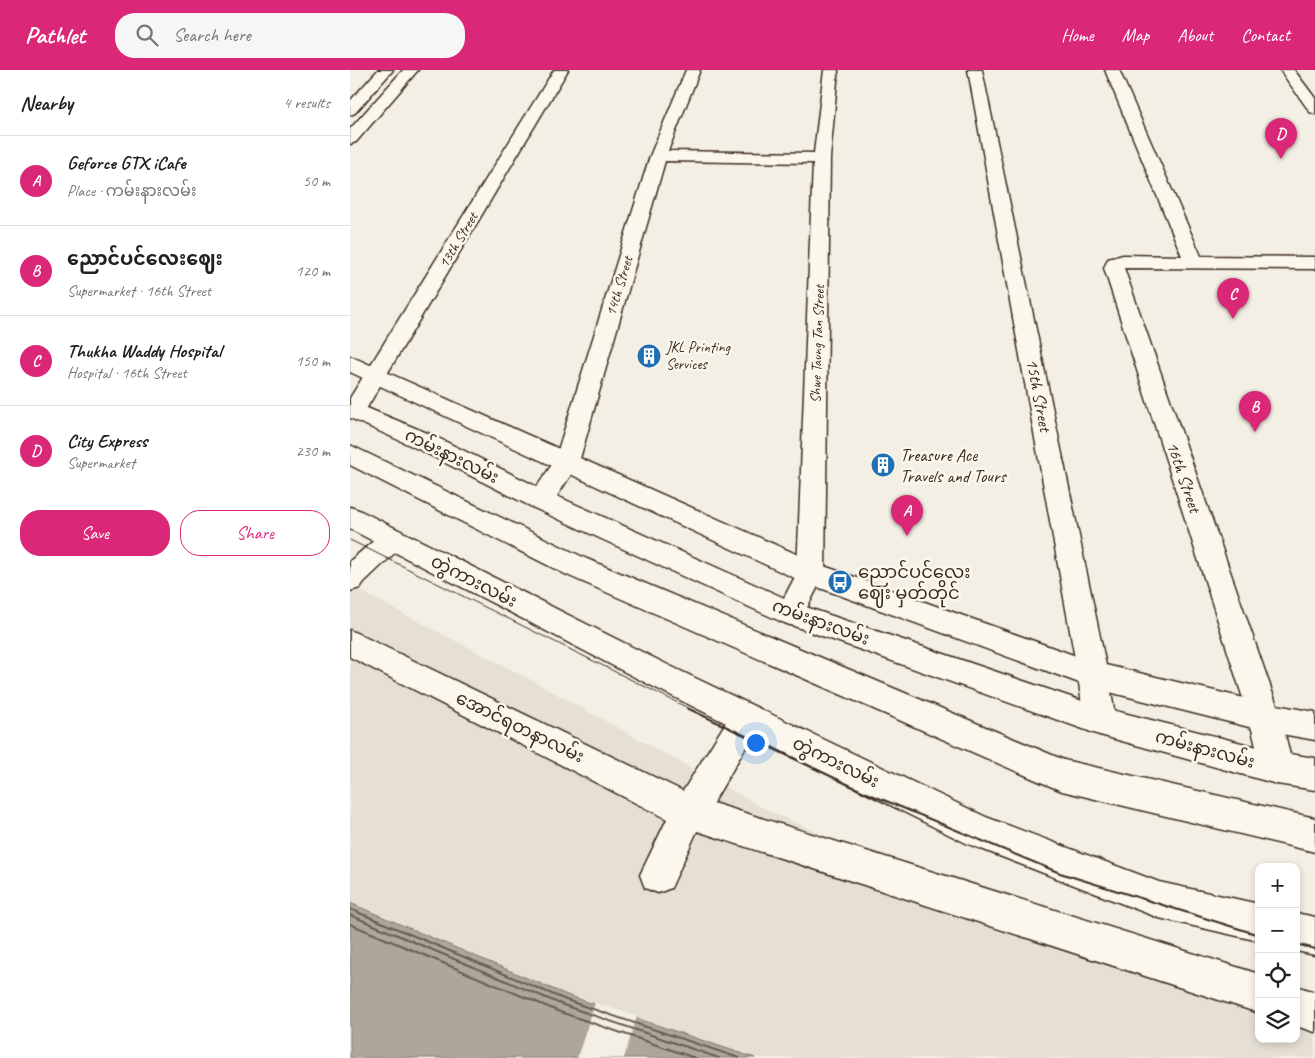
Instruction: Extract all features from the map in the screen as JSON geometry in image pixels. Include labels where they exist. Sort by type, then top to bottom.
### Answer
[{"type":"street","points":[[350,110],[386,70]]},
{"type":"street","points":[[350,139],[411,70]]},
{"type":"street","name":"13th Street","points":[[352,409],[376,374],[561,70]]},
{"type":"street","name":"14th Street","points":[[541,500],[567,462],[658,156],[693,70]]},
{"type":"street","name":"Shwe Taung Tan Street","points":[[790,613],[811,572],[822,158],[831,70]]},
{"type":"street","name":"15th Street","points":[[975,70],[1093,675],[1100,721]]},
{"type":"street","points":[[1112,70],[1194,262]]},
{"type":"street","points":[[1287,70],[1315,109]]},
{"type":"street","points":[[658,156],[822,158]]},
{"type":"street","name":"16th Street","points":[[1277,768],[1265,717],[1114,268],[1115,263],[1123,261],[1315,263]]},
{"type":"street","points":[[350,363],[811,572],[1093,675],[1265,717],[1315,726]]},
{"type":"street","name":"ကမ်းနားလမ်း","points":[[352,409],[423,441],[541,500],[790,613],[1100,721],[1277,768],[1315,774]]},
{"type":"street","points":[[350,454],[577,568],[1062,775],[1315,835]]},
{"type":"street","name":"တွဲကားလမ်း","points":[[350,517],[746,718],[978,832],[1159,900],[1255,922]]},
{"type":"street","points":[[350,580],[354,574],[393,539]]},
{"type":"street","name":"အောင်ရတနာလမ်း","points":[[350,643],[689,812],[1255,993]]},
{"type":"street","points":[[658,875],[689,812],[746,718]]},
{"type":"street","points":[[1300,933],[1315,936]]},
{"type":"street","points":[[1300,1007],[1315,1012]]},
{"type":"shaded area","points":[[350,586],[531,680],[767,810],[963,897],[1255,998],[1255,1043],[1300,1043],[1300,1008],[1315,1011],[1315,1058],[755,1058],[567,995],[350,903]]},
{"type":"water","points":[[350,903],[567,995],[755,1058],[350,1058]]},
{"type":"pier","points":[[595,1003],[637,1016],[624,1058],[577,1058]]},
{"type":"tram line","points":[[350,540],[690,709]]},
{"type":"tram line","points":[[687,708],[862,791],[1060,873],[1255,934]]},
{"type":"tram line","points":[[1300,945],[1315,949]]},
{"type":"place","name":"City Express","points":[[1281,159]]},
{"type":"place","name":"Thukha Waddy Hospital","points":[[1233,319]]},
{"type":"place","name":"JKL Printing Services","points":[[649,356]]},
{"type":"place","name":"ညောင်ပင်လေးဈေး","points":[[1255,432]]},
{"type":"place","name":"Treasure Ace Travels and Tours","points":[[883,465]]},
{"type":"place","name":"Geforce GTX iCafe","points":[[907,536]]},
{"type":"place","name":"ညောင်ပင်လေး ဈေး မှတ်တိုင်","points":[[840,582]]}]
